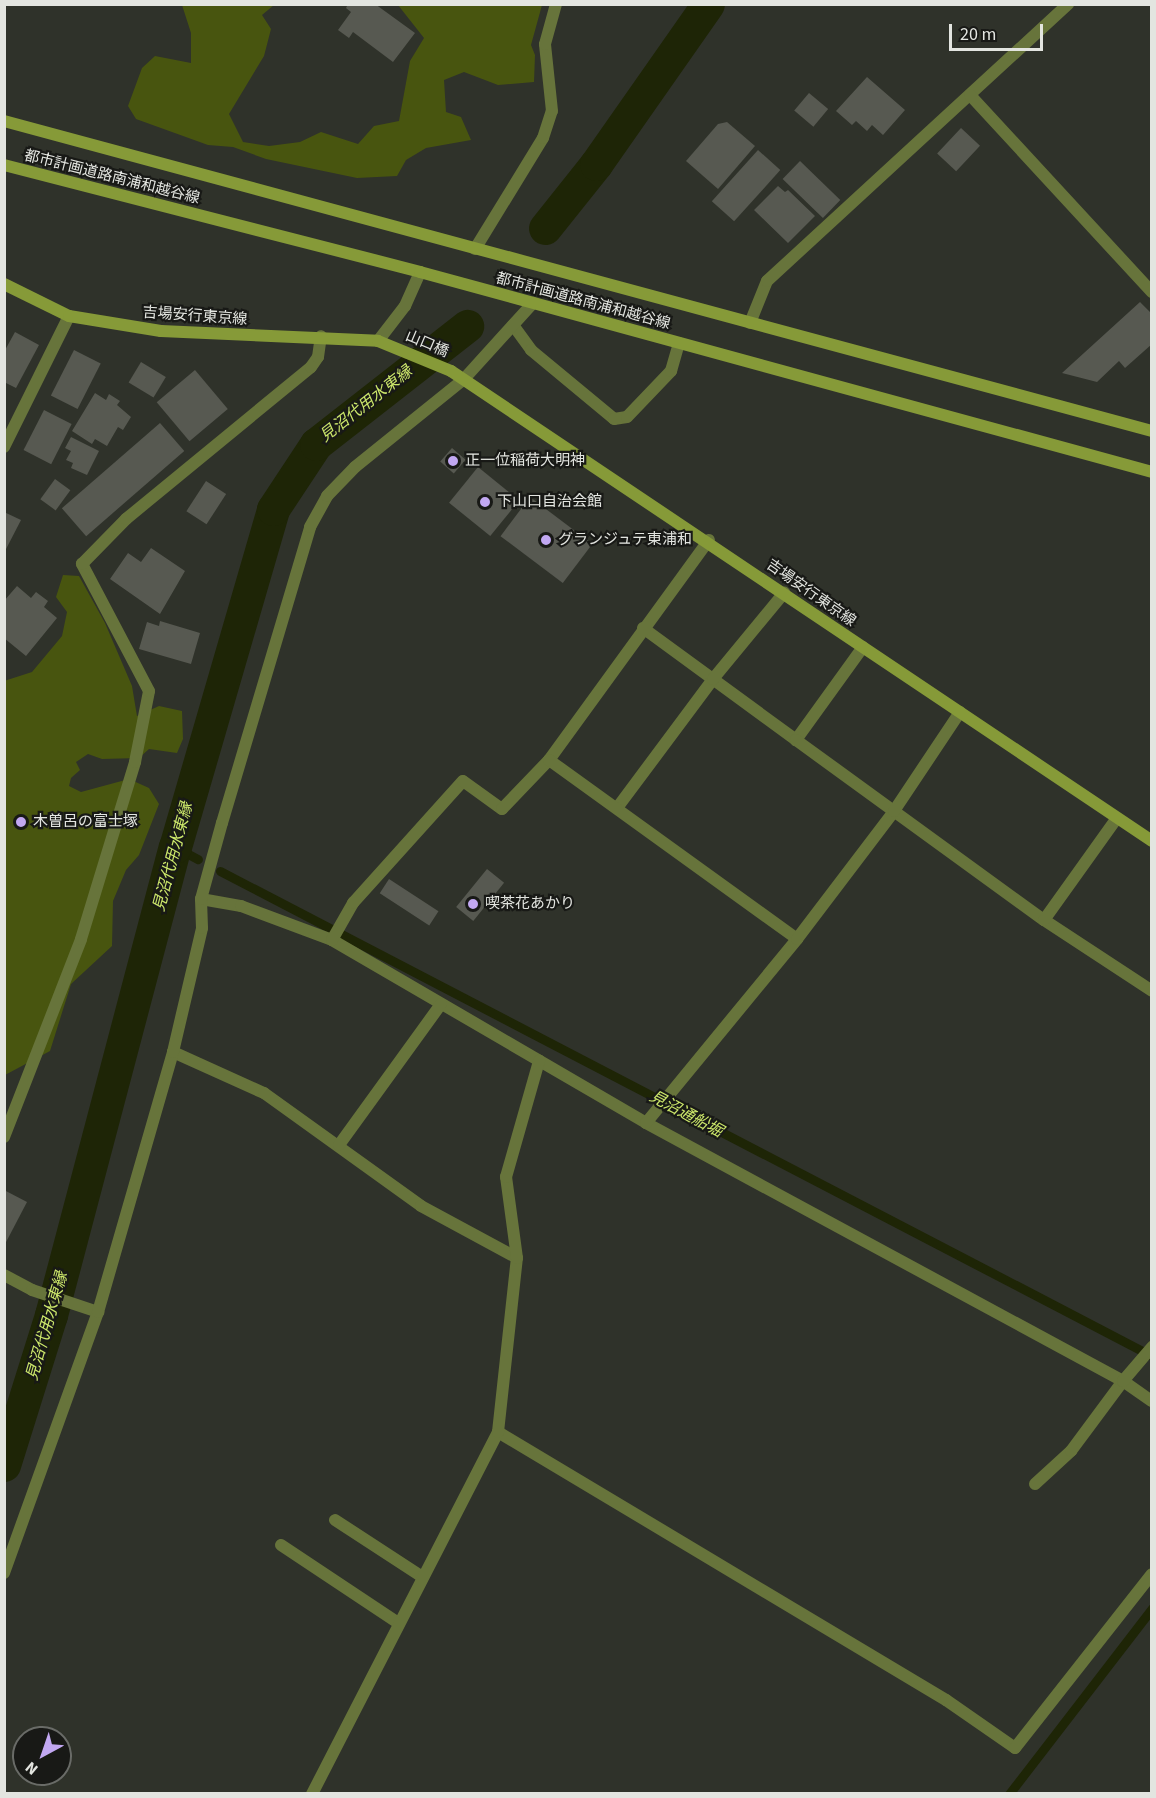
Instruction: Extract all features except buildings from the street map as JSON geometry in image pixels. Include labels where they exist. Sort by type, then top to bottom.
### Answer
[{"type":"street","points":[[475,249],[543,138],[552,111],[545,44],[556,4]]},
{"type":"street","points":[[750,323],[767,281],[1068,4]]},
{"type":"street","points":[[970,95],[1152,292]]},
{"type":"street","name":"都市計画道路南浦和越谷線","points":[[4,121],[1152,431]]},
{"type":"street","name":"都市計画道路南浦和越谷線","points":[[4,165],[420,272],[1152,471]]},
{"type":"street","points":[[378,341],[405,306],[420,272]]},
{"type":"street","name":"吉場安行東京線","points":[[4,284],[69,316],[161,331],[321,336],[378,341],[390,345]]},
{"type":"street","points":[[4,1573],[98,1312],[173,1052],[202,928],[201,899],[310,526],[327,496],[354,467],[464,379],[533,303]]},
{"type":"street","points":[[4,447],[69,316]]},
{"type":"street","points":[[513,324],[531,350],[614,419],[627,417],[671,371],[679,343]]},
{"type":"street","points":[[4,1137],[81,939],[135,762],[149,691],[82,564],[126,519],[311,367],[318,357],[321,336]]},
{"type":"street","name":"山口橋","points":[[390,345],[451,371]]},
{"type":"street","name":"吉場安行東京線","points":[[451,371],[709,540],[863,647],[1152,841]]},
{"type":"street","points":[[332,940],[353,903],[463,781],[502,809],[549,760],[709,540]]},
{"type":"street","points":[[618,808],[713,679],[784,593]]},
{"type":"street","points":[[643,628],[1044,920],[1152,992]]},
{"type":"street","points":[[796,740],[863,647]]},
{"type":"street","points":[[646,1123],[797,939],[894,811],[960,712]]},
{"type":"street","points":[[549,760],[797,939]]},
{"type":"street","points":[[1044,920],[1117,818]]},
{"type":"street","points":[[201,899],[241,906],[332,940],[646,1123],[1123,1381],[1152,1401]]},
{"type":"street","points":[[339,1145],[441,1004]]},
{"type":"street","points":[[173,1052],[264,1093],[421,1206],[517,1258]]},
{"type":"street","points":[[312,1794],[397,1622],[498,1432],[517,1258],[506,1177],[539,1061]]},
{"type":"street","points":[[4,1275],[39,1292],[98,1312]]},
{"type":"street","points":[[1035,1484],[1071,1451],[1123,1381],[1152,1347]]},
{"type":"street","points":[[498,1432],[946,1700],[1015,1748],[1152,1574]]},
{"type":"street","points":[[335,1520],[421,1576]]},
{"type":"street","points":[[281,1545],[397,1622]]},
{"type":"green space","points":[[182,5],[274,5],[262,15],[271,29],[264,56],[229,114],[243,142],[269,146],[300,142],[321,132],[358,144],[374,126],[399,121],[410,61],[424,38],[398,5],[542,5],[531,45],[535,55],[534,82],[498,85],[464,72],[444,80],[446,112],[461,117],[471,140],[426,148],[406,160],[397,176],[357,178],[266,159],[233,147],[208,145],[136,119],[128,106],[142,68],[155,56],[191,63],[191,33]]},
{"type":"green space","points":[[63,575],[79,576],[105,623],[132,686],[137,716],[159,706],[182,711],[183,739],[177,753],[149,749],[139,758],[102,759],[88,754],[76,762],[80,770],[71,778],[69,786],[81,792],[129,779],[149,788],[159,804],[139,855],[126,870],[113,901],[112,946],[71,984],[50,1051],[5,1075],[4,681],[32,672],[62,636],[67,612],[56,597]]},
{"type":"waterway","name":"見沼代用水東縁","points":[[545,228],[596,164],[708,4]]},
{"type":"waterway","name":"見沼代用水東縁","points":[[4,1465],[51,1315],[175,847],[273,509],[316,444],[467,326]]},
{"type":"waterway","name":"見沼通船堀","points":[[175,847],[198,859]]},
{"type":"waterway","name":"見沼通船堀","points":[[220,871],[1152,1356]]},
{"type":"waterway","points":[[1009,1794],[1152,1608]]},
{"type":"place","name":"正一位稲荷大明神","points":[[453,461]]},
{"type":"place","name":"下山口自治会館","points":[[485,502]]},
{"type":"place","name":"グランジュテ東浦和","points":[[546,540]]},
{"type":"place","name":"木曽呂の富士塚","points":[[21,822]]},
{"type":"place","name":"喫茶花あかり","points":[[473,904]]}]
